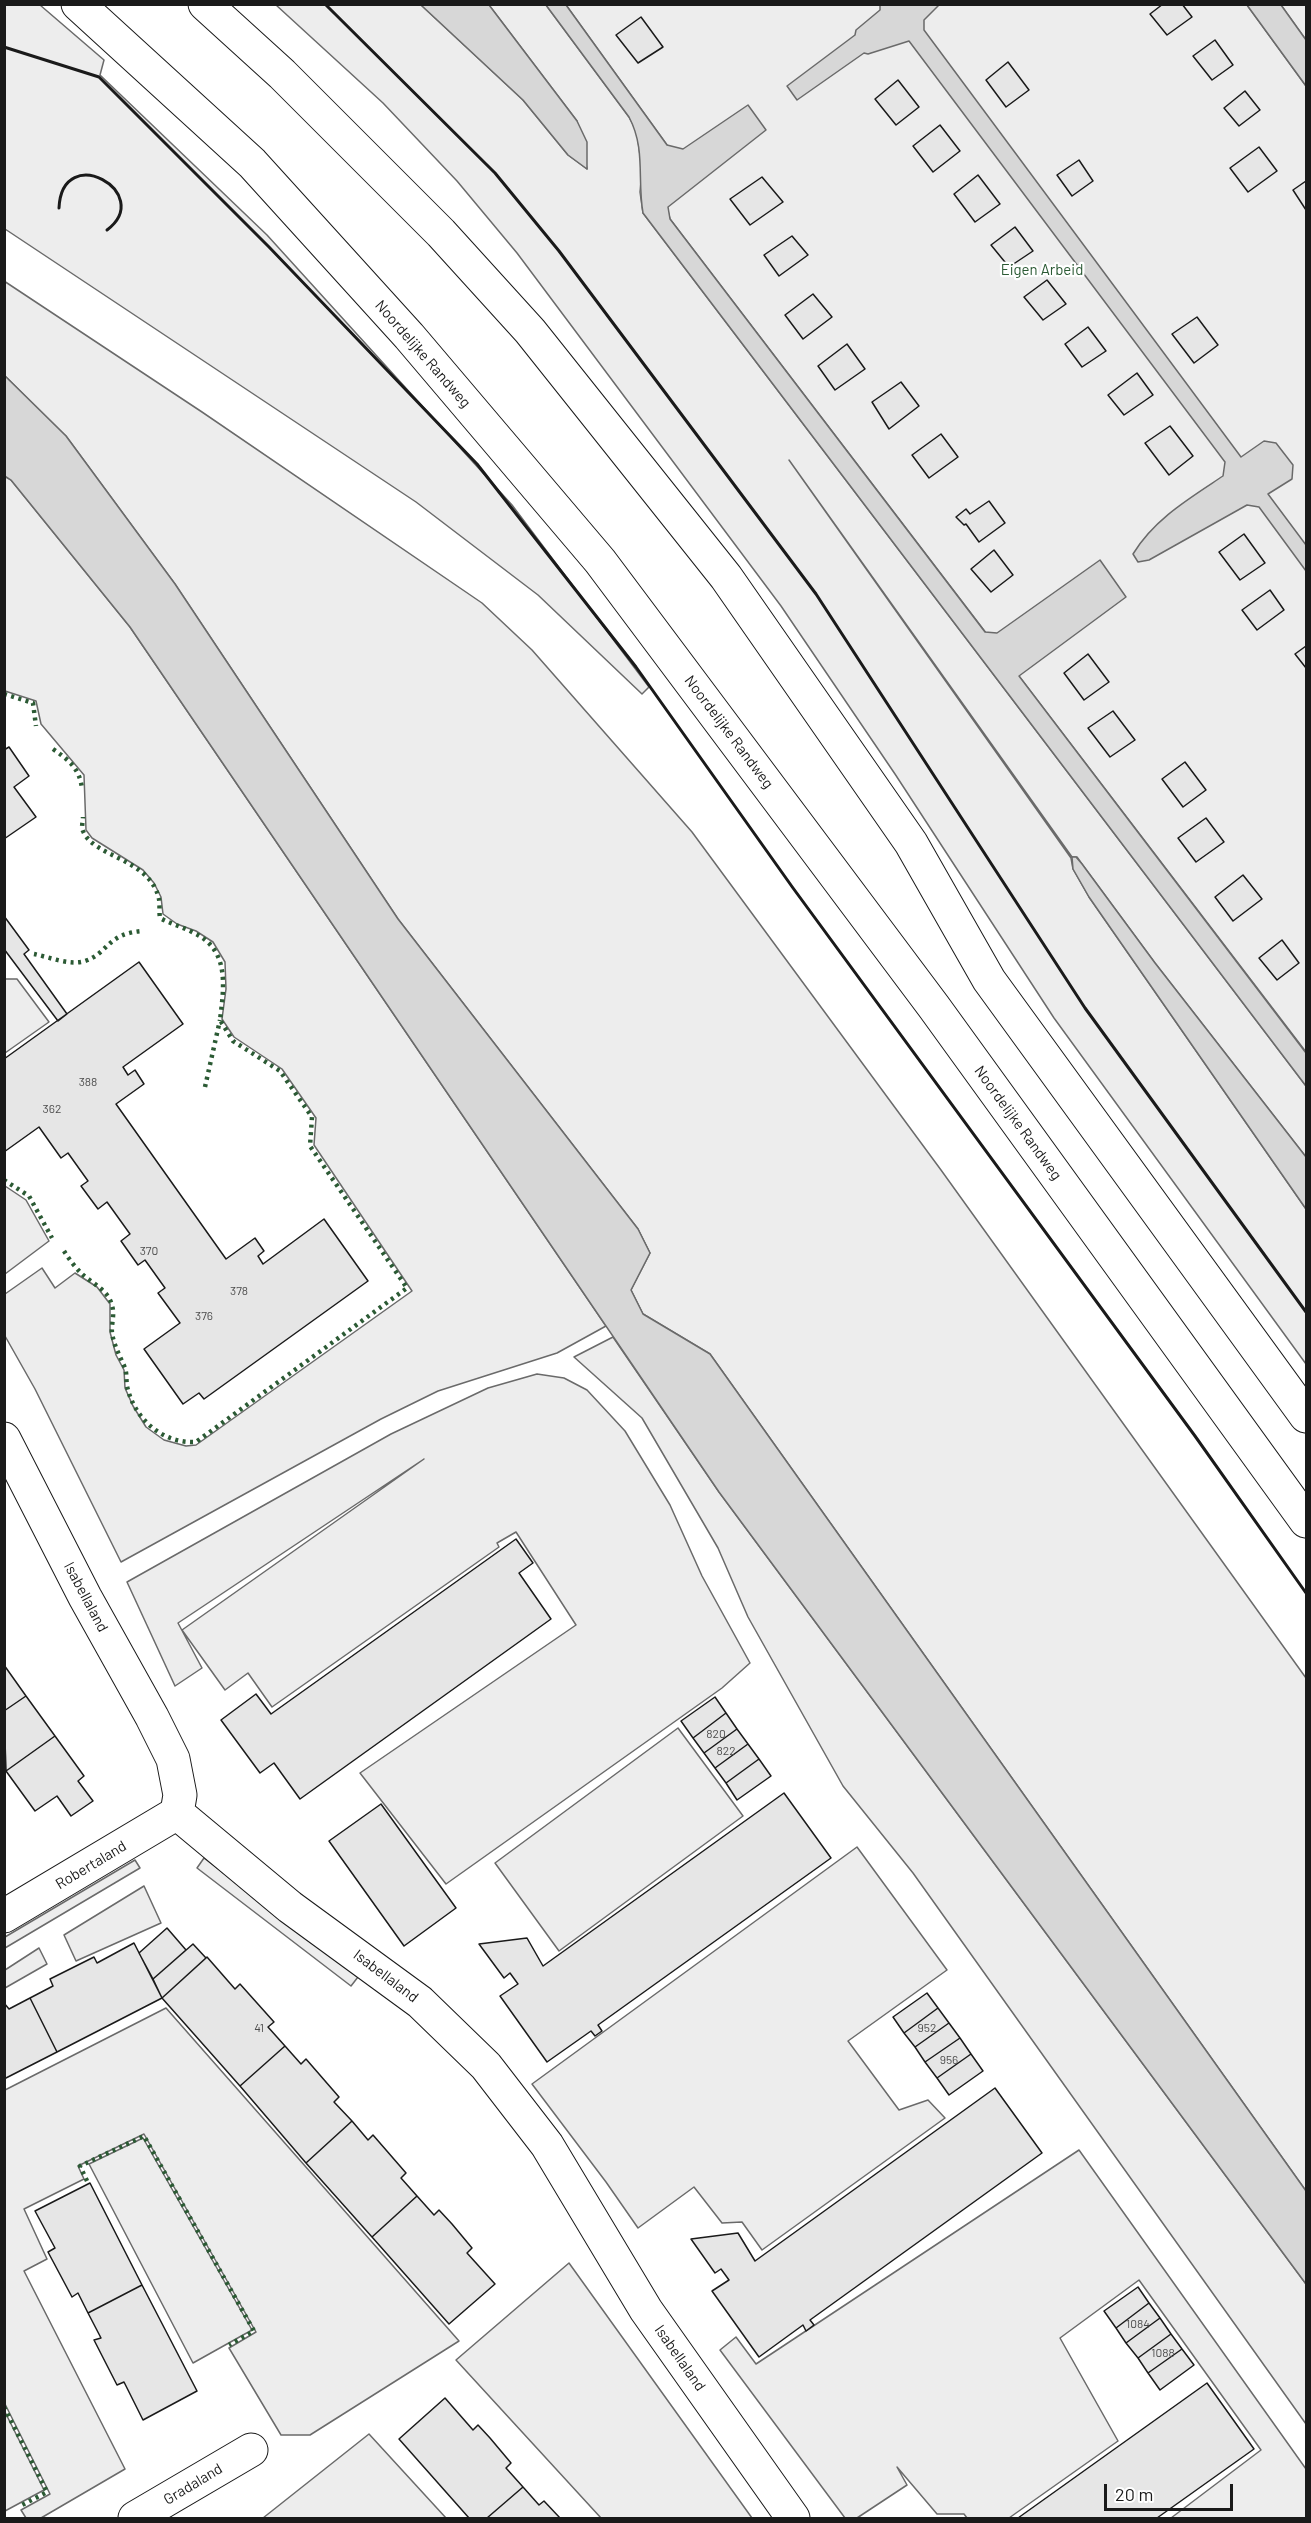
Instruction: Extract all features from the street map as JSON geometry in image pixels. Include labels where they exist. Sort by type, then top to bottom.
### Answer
[{"type":"main road","name":"Noordelijke Randweg","points":[[78,4],[252,163],[409,336],[600,561],[934,1007],[1306,1521]]},
{"type":"main road","points":[[205,4],[282,74],[441,233],[530,331],[726,577],[911,843],[989,980],[1306,1416]]},
{"type":"main road","name":"Isabellaland","points":[[4,1439],[85,1597],[173,1759],[180,1795],[177,1814],[290,1907],[420,2002],[486,2066],[547,2145],[646,2310],[793,2518]]},
{"type":"main road","name":"Robertaland","points":[[4,1916],[177,1814]]},
{"type":"main road","name":"Gradaland","points":[[135,2518],[251,2450]]},
{"type":"shaded area","points":[[4,5],[40,5],[104,60],[100,75],[267,235],[512,505],[649,687],[642,694],[538,595],[416,502],[5,229]]},
{"type":"shaded area","points":[[276,5],[421,5],[523,100],[568,155],[587,169],[577,121],[489,5],[546,5],[629,117],[637,132],[642,172],[640,192],[643,213],[1306,1086],[1306,1157],[1155,963],[1077,857],[1072,857],[789,460],[1071,858],[1073,869],[1089,897],[1306,1209],[1306,1364],[1054,1018],[895,774],[781,606],[517,253],[457,181],[383,103]]},
{"type":"shaded area","points":[[421,5],[489,5],[577,121],[587,142],[587,169],[568,155],[523,100]]},
{"type":"shaded area","points":[[546,5],[566,5],[667,145],[683,149],[748,105],[766,130],[668,207],[670,219],[985,632],[997,633],[1100,560],[1126,597],[1019,676],[1306,1053],[1306,1086],[643,213],[638,141],[629,117]]},
{"type":"shaded area","name":"Eigen Arbeid","points":[[566,5],[1247,5],[1306,86],[1306,1052],[670,219],[667,207],[667,145]]},
{"type":"shaded area","points":[[880,5],[939,5],[924,20],[924,30],[1241,457],[1264,441],[1276,443],[1293,465],[1292,479],[1268,494],[1306,545],[1306,571],[1259,507],[1247,505],[1149,560],[1138,562],[1133,554],[1151,530],[1174,510],[1223,476],[1225,462],[909,41],[868,54],[864,53],[797,100],[787,86],[855,35],[856,30],[880,10]]},
{"type":"shaded area","points":[[1247,5],[1281,5],[1306,40],[1306,86]]},
{"type":"shaded area","points":[[1281,5],[1306,5],[1306,40]]},
{"type":"shaded area","points":[[4,281],[202,412],[482,603],[532,650],[692,832],[941,1170],[1306,1678],[1306,2191],[710,1354],[643,1314],[631,1290],[650,1253],[638,1229],[398,919],[175,584],[66,436],[5,376]]},
{"type":"shaded area","points":[[5,376],[66,436],[175,584],[398,919],[638,1229],[650,1253],[631,1290],[643,1314],[710,1354],[1306,2191],[1306,2284],[719,1492],[130,627],[11,480],[5,476]]},
{"type":"shaded area","points":[[4,476],[11,480],[130,627],[606,1326],[557,1353],[438,1391],[381,1419],[121,1562],[35,1389],[5,1336],[5,1294],[42,1268],[55,1288],[75,1273],[97,1287],[110,1304],[110,1332],[116,1355],[124,1370],[125,1388],[133,1406],[146,1427],[164,1440],[186,1446],[196,1445],[412,1291],[314,1145],[316,1118],[282,1069],[234,1037],[222,1019],[226,989],[225,962],[213,942],[196,931],[177,924],[163,914],[161,897],[154,883],[143,870],[92,838],[86,830],[84,775],[41,724],[36,701],[5,691]]},
{"type":"shaded area","points":[[1072,857],[1076,857],[1082,864],[1155,963],[1306,1157],[1306,1209],[1089,897],[1073,869]]},
{"type":"shaded area","points":[[5,979],[17,979],[49,1022],[5,1053]]},
{"type":"shaded area","points":[[5,1186],[26,1200],[49,1241],[5,1274]]},
{"type":"shaded area","points":[[613,1337],[719,1492],[1306,2284],[1306,2424],[913,1873],[843,1786],[748,1617],[718,1548],[642,1418],[574,1357]]},
{"type":"shaded area","points":[[537,1374],[564,1378],[587,1390],[625,1431],[670,1505],[702,1576],[750,1663],[722,1688],[446,1884],[360,1773],[576,1625],[516,1532],[497,1543],[499,1547],[272,1707],[248,1673],[225,1690],[182,1630],[424,1459],[178,1623],[202,1668],[175,1686],[127,1582],[391,1434],[488,1388]]},
{"type":"shaded area","points":[[678,1728],[743,1816],[559,1951],[495,1863]]},
{"type":"shaded area","points":[[857,1847],[947,1970],[848,2041],[899,2110],[928,2100],[945,2118],[762,2250],[742,2222],[722,2223],[694,2187],[638,2228],[532,2084]]},
{"type":"shaded area","points":[[204,1858],[358,1977],[351,1986],[197,1868]]},
{"type":"shaded area","points":[[135,1860],[140,1868],[5,1948],[5,1937]]},
{"type":"shaded area","points":[[144,1886],[161,1923],[76,1961],[64,1935]]},
{"type":"shaded area","points":[[39,1948],[47,1964],[5,1988],[5,1970]]},
{"type":"shaded area","points":[[166,2008],[459,2341],[310,2435],[281,2435],[229,2348],[256,2332],[144,2134],[78,2166],[84,2179],[24,2209],[47,2259],[24,2271],[125,2469],[41,2518],[26,2518],[21,2510],[50,2494],[5,2404],[5,2090]]},
{"type":"shaded area","points":[[143,2138],[252,2330],[193,2363],[89,2164]]},
{"type":"shaded area","points":[[1079,2150],[1306,2469],[1306,2518],[1171,2518],[1261,2450],[1139,2280],[1060,2338],[1118,2441],[1009,2518],[967,2518],[964,2514],[937,2514],[897,2467],[907,2485],[857,2518],[845,2518],[720,2350],[736,2337],[756,2364]]},
{"type":"shaded area","points":[[569,2263],[752,2518],[601,2518],[456,2360]]},
{"type":"shaded area","points":[[5,2412],[44,2490],[4,2511]]},
{"type":"shaded area","points":[[369,2434],[446,2518],[263,2518]]},
{"type":"building","points":[[1163,4],[1182,4],[1192,17],[1167,35],[1150,14]]},
{"type":"building","points":[[641,17],[663,47],[638,63],[616,35]]},
{"type":"building","points":[[1215,40],[1233,65],[1212,80],[1193,56]]},
{"type":"building","points":[[1008,62],[1029,90],[1006,107],[986,80]]},
{"type":"building","points":[[898,80],[919,107],[896,125],[875,99]]},
{"type":"building","points":[[1245,91],[1260,110],[1239,126],[1224,108]]},
{"type":"building","points":[[940,125],[960,151],[933,172],[913,146]]},
{"type":"building","points":[[1259,147],[1277,171],[1248,192],[1230,168]]},
{"type":"building","points":[[1079,160],[1093,181],[1072,196],[1057,175]]},
{"type":"building","points":[[978,175],[1000,204],[975,222],[954,194]]},
{"type":"building","points":[[762,177],[783,202],[750,225],[730,199]]},
{"type":"building","points":[[1306,181],[1306,210],[1293,190]]},
{"type":"building","points":[[1015,227],[1033,251],[1009,267],[991,245]]},
{"type":"building","points":[[792,236],[808,255],[779,276],[764,255]]},
{"type":"building","points":[[1047,280],[1066,304],[1043,320],[1024,297]]},
{"type":"building","points":[[813,294],[832,317],[803,339],[785,315]]},
{"type":"building","points":[[1197,317],[1218,345],[1194,363],[1172,334]]},
{"type":"building","points":[[1088,327],[1106,351],[1082,367],[1065,344]]},
{"type":"building","points":[[847,344],[865,369],[835,390],[818,366]]},
{"type":"building","points":[[1137,373],[1153,395],[1124,415],[1108,395]]},
{"type":"building","points":[[901,382],[919,406],[889,429],[872,402]]},
{"type":"building","points":[[1170,426],[1193,456],[1169,475],[1145,443]]},
{"type":"building","points":[[941,434],[958,457],[929,478],[912,455]]},
{"type":"building","points":[[989,501],[1005,523],[979,542],[966,524],[964,525],[956,517],[966,509],[970,514]]},
{"type":"building","points":[[1244,534],[1265,563],[1240,580],[1219,552]]},
{"type":"building","points":[[994,550],[1013,575],[991,592],[971,569]]},
{"type":"building","points":[[1270,590],[1284,610],[1257,630],[1242,610]]},
{"type":"building","points":[[1306,646],[1306,668],[1295,654]]},
{"type":"building","points":[[1088,654],[1109,682],[1084,700],[1064,673]]},
{"type":"building","points":[[1113,711],[1135,740],[1110,757],[1088,728]]},
{"type":"building","points":[[9,747],[29,776],[14,787],[36,817],[4,839],[4,750]]},
{"type":"building","points":[[1185,762],[1206,790],[1183,807],[1162,779]]},
{"type":"building","points":[[1206,818],[1224,842],[1196,862],[1178,838]]},
{"type":"building","points":[[1243,875],[1262,899],[1233,921],[1215,897]]},
{"type":"building","points":[[4,916],[29,950],[24,954],[67,1014],[58,1021],[4,949]]},
{"type":"building","points":[[1282,940],[1299,963],[1277,980],[1259,958]]},
{"type":"building","points":[[139,962],[183,1024],[123,1067],[128,1075],[135,1070],[144,1084],[116,1104],[226,1259],[255,1238],[264,1251],[258,1256],[263,1264],[324,1219],[368,1281],[204,1399],[199,1393],[183,1404],[144,1349],[180,1323],[158,1293],[165,1288],[145,1260],[138,1265],[121,1241],[130,1234],[107,1202],[98,1209],[81,1186],[88,1181],[68,1153],[61,1158],[39,1127],[4,1152],[4,1059]]},
{"type":"building","points":[[516,1539],[533,1563],[519,1573],[551,1619],[300,1799],[274,1763],[260,1773],[221,1720],[256,1694],[271,1714]]},
{"type":"building","points":[[4,1665],[26,1696],[4,1711]]},
{"type":"building","points":[[26,1696],[55,1736],[6,1771],[4,1711]]},
{"type":"building","points":[[715,1697],[726,1713],[693,1738],[681,1721]]},
{"type":"building","points":[[726,1713],[737,1729],[704,1753],[693,1738]]},
{"type":"building","points":[[737,1729],[748,1744],[715,1768],[704,1753]]},
{"type":"building","points":[[55,1736],[84,1776],[78,1781],[93,1801],[71,1816],[57,1796],[35,1811],[6,1771]]},
{"type":"building","points":[[748,1744],[759,1759],[726,1783],[715,1768]]},
{"type":"building","points":[[759,1759],[771,1776],[737,1800],[726,1783]]},
{"type":"building","points":[[784,1793],[831,1858],[598,2025],[602,2031],[595,2036],[591,2031],[547,2062],[500,1996],[518,1984],[510,1973],[504,1978],[479,1944],[527,1938],[543,1966]]},
{"type":"building","points":[[381,1804],[456,1908],[404,1946],[329,1841]]},
{"type":"building","points":[[167,1928],[186,1950],[153,1979],[139,1953]]},
{"type":"building","points":[[134,1943],[162,1998],[57,2052],[30,1998],[53,1986],[50,1979],[94,1957],[97,1963]]},
{"type":"building","points":[[193,1944],[206,1958],[162,1998],[153,1979]]},
{"type":"building","points":[[207,1957],[235,1989],[240,1984],[274,2022],[268,2027],[285,2046],[240,2086],[162,1998]]},
{"type":"building","points":[[927,1993],[938,2008],[904,2033],[893,2017]]},
{"type":"building","points":[[30,1998],[57,2052],[4,2079],[4,2003],[9,2009]]},
{"type":"building","points":[[938,2008],[949,2023],[915,2047],[904,2033]]},
{"type":"building","points":[[949,2023],[960,2038],[925,2062],[915,2047]]},
{"type":"building","points":[[960,2038],[971,2054],[937,2078],[925,2062]]},
{"type":"building","points":[[285,2046],[301,2064],[306,2059],[339,2097],[334,2102],[352,2121],[306,2163],[240,2086]]},
{"type":"building","points":[[971,2054],[983,2071],[949,2095],[937,2078]]},
{"type":"building","points":[[995,2088],[1042,2153],[810,2320],[814,2325],[806,2331],[803,2325],[759,2357],[712,2291],[729,2280],[721,2269],[715,2273],[691,2239],[738,2233],[755,2261]]},
{"type":"building","points":[[352,2121],[368,2140],[373,2135],[406,2173],[401,2178],[417,2196],[372,2237],[306,2163]]},
{"type":"building","points":[[90,2183],[142,2285],[88,2313],[78,2293],[72,2297],[48,2252],[55,2248],[35,2211]]},
{"type":"building","points":[[417,2196],[434,2215],[439,2210],[452,2224],[472,2248],[467,2253],[495,2284],[449,2324],[372,2237]]},
{"type":"building","points":[[142,2285],[197,2391],[143,2420],[124,2382],[117,2385],[94,2340],[101,2338],[88,2313]]},
{"type":"building","points":[[1138,2287],[1149,2303],[1116,2328],[1104,2311]]},
{"type":"building","points":[[1149,2303],[1160,2318],[1126,2343],[1116,2328]]},
{"type":"building","points":[[1160,2318],[1171,2334],[1138,2358],[1126,2343]]},
{"type":"building","points":[[1171,2334],[1182,2349],[1148,2373],[1138,2358]]},
{"type":"building","points":[[1182,2349],[1194,2365],[1160,2390],[1148,2373]]},
{"type":"building","points":[[1207,2383],[1254,2449],[1157,2518],[1018,2518]]},
{"type":"building","points":[[445,2398],[473,2430],[478,2425],[490,2438],[511,2463],[506,2468],[523,2487],[487,2518],[469,2518],[399,2439]]},
{"type":"building","points":[[523,2487],[539,2505],[544,2501],[560,2518],[487,2518]]},
{"type":"hedge","points":[[4,694],[33,703],[36,726]]},
{"type":"hedge","points":[[53,749],[73,766],[79,776],[82,789]]},
{"type":"hedge","points":[[64,1251],[79,1271],[104,1291],[110,1300],[113,1309],[113,1338],[125,1368],[127,1386],[136,1409],[143,1419],[162,1434],[184,1442],[196,1442],[407,1288],[310,1146],[312,1117],[280,1071],[233,1041],[220,1020],[223,995],[222,970],[214,949],[206,940],[194,933],[160,918],[159,899],[154,885],[134,867],[89,840],[82,829],[83,817]]},
{"type":"hedge","points":[[34,954],[66,962],[85,961],[93,958],[121,936],[142,931]]},
{"type":"hedge","points":[[205,1087],[220,1020]]},
{"type":"hedge","points":[[4,1180],[29,1196],[52,1238]]},
{"type":"hedge","points":[[87,2181],[80,2166],[144,2136],[254,2331],[229,2345]]},
{"type":"hedge","points":[[4,2407],[47,2492],[22,2505]]},
{"type":"wall","points":[[325,4],[495,173],[559,251],[816,594],[1085,1008],[1306,1312]]},
{"type":"wall","points":[[4,47],[99,77],[269,247],[477,464],[636,667],[793,888],[1195,1436],[1306,1593]]},
{"type":"wall","points":[[59,208],[64,188],[75,178],[88,175],[103,180],[114,189],[121,201],[119,216],[107,230]]}]
